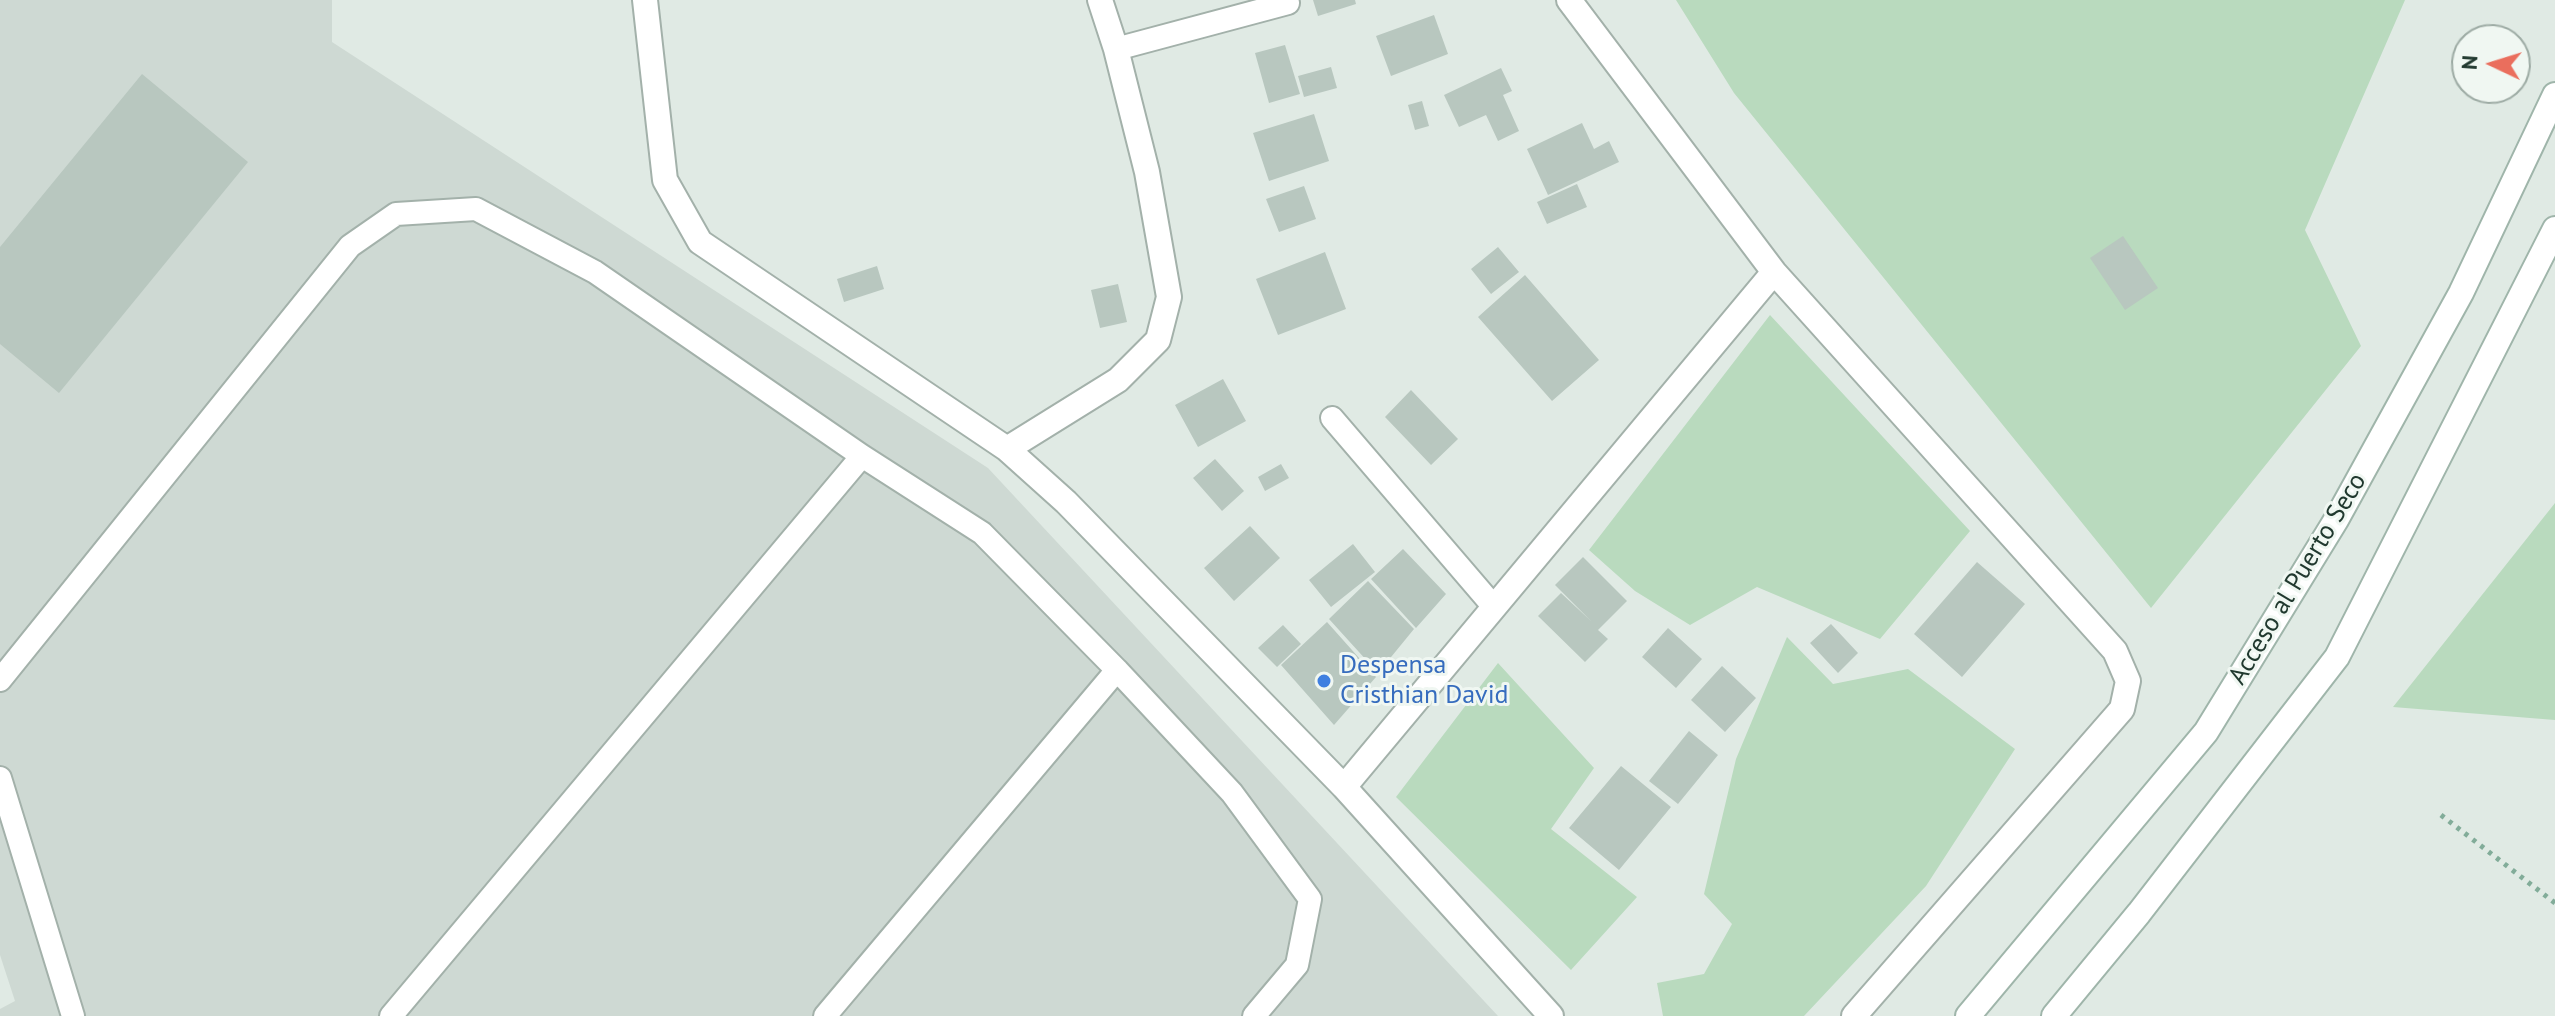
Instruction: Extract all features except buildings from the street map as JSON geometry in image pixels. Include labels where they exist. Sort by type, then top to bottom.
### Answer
[{"type":"street","points":[[645,0],[665,180],[700,242],[1007,449],[1066,502],[1344,787],[1551,1016]]},
{"type":"street","points":[[1007,449],[1118,380],[1158,340],[1169,297],[1147,172],[1116,49],[1100,0]]},
{"type":"street","points":[[1569,0],[1774,272],[2115,651],[2128,681],[2122,709],[1854,1016]]},
{"type":"street","name":"Acceso al Puerto Seco","points":[[1968,1016],[2206,732],[2336,520],[2454,306],[2555,95]]},
{"type":"street","points":[[2054,1016],[2139,913],[2337,657],[2555,229]]},
{"type":"street","points":[[1344,787],[1774,272]]},
{"type":"lane","points":[[1116,49],[1288,3]]},
{"type":"lane","points":[[0,680],[350,246],[396,214],[476,209],[595,272],[862,456],[982,533],[1117,670],[1232,793],[1310,899],[1297,965],[1254,1016]]},
{"type":"lane","points":[[1332,418],[1494,607]]},
{"type":"lane","points":[[391,1016],[862,456]]},
{"type":"lane","points":[[825,1016],[1117,670]]},
{"type":"lane","points":[[0,778],[73,1016]]},
{"type":"path","points":[[2441,815],[2555,903]]},
{"type":"shaded area","points":[[0,0],[332,0],[332,42],[988,468],[1498,1016],[0,1016],[0,1009],[15,1001],[0,955]]},
{"type":"green space","points":[[1676,0],[2405,0],[2305,230],[2361,346],[2151,608],[1734,93]]},
{"type":"green space","points":[[1770,315],[1970,531],[1880,639],[1757,587],[1690,625],[1635,591],[1589,550]]},
{"type":"green space","points":[[2555,503],[2555,720],[2393,707]]},
{"type":"green space","points":[[1787,637],[1833,684],[1908,669],[2015,749],[1926,886],[1804,1016],[1663,1016],[1657,983],[1704,974],[1732,924],[1704,894],[1736,759]]},
{"type":"green space","points":[[1498,663],[1594,768],[1551,829],[1637,897],[1571,970],[1396,797]]},
{"type":"place","name":"Despensa Cristhian David","points":[[1324,681]]}]
